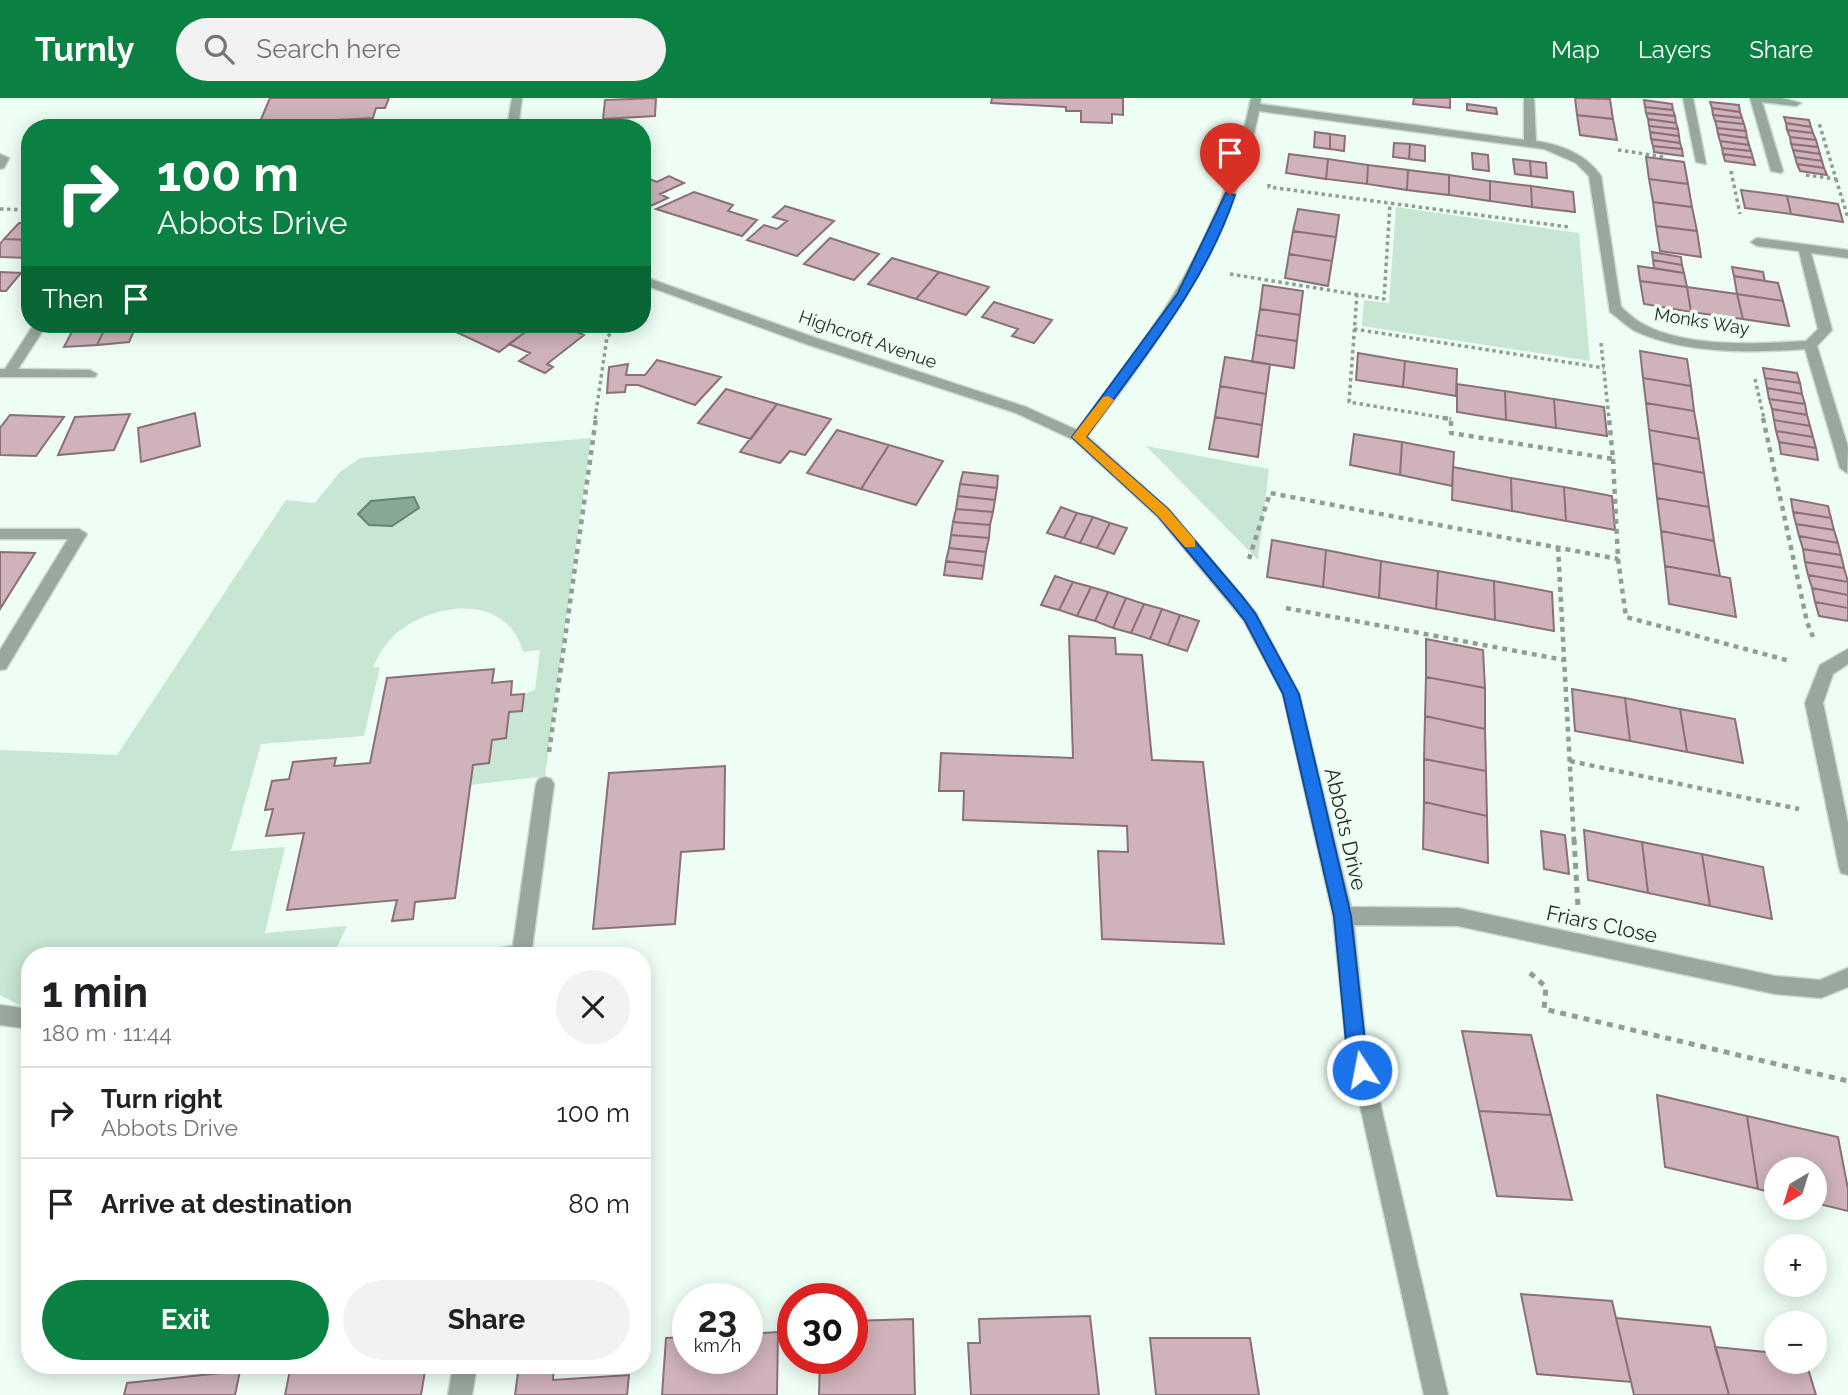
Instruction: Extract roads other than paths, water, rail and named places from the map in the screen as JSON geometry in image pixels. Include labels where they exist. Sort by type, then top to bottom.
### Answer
[{"type":"street","points":[[514,119],[517,98]]},
{"type":"street","points":[[1529,98],[1530,143]]},
{"type":"street","points":[[1688,98],[1702,162]]},
{"type":"street","points":[[1777,172],[1756,98],[1796,103]]},
{"type":"street","points":[[1079,437],[1184,294],[1223,216],[1251,133],[1255,103]]},
{"type":"street","name":"Monks Way","points":[[1255,103],[1530,143],[1567,153],[1589,166],[1595,176],[1615,309],[1640,328],[1667,336],[1734,346],[1810,345]]},
{"type":"street","points":[[0,157],[3,158],[0,166]]},
{"type":"street","points":[[1758,242],[1848,254]]},
{"type":"street","points":[[1804,248],[1825,330],[1810,345],[1847,468]]},
{"type":"street","name":"Highcroft Avenue","points":[[651,283],[1021,410],[1079,437]]},
{"type":"street","points":[[4,374],[34,333]]},
{"type":"street","points":[[4,374],[89,374]]},
{"type":"street","name":"Abbots Drive","points":[[1079,437],[1163,513],[1236,599],[1250,617],[1291,694],[1343,916],[1356,1042],[1436,1395]]},
{"type":"street","points":[[0,534],[79,534],[0,664]]},
{"type":"street","points":[[1848,655],[1826,670],[1814,703],[1848,867]]},
{"type":"street","points":[[522,947],[545,784]]},
{"type":"street","name":"Friars Close","points":[[1343,916],[1458,917],[1775,985],[1821,989],[1848,977]]},
{"type":"street","points":[[0,1015],[21,1018]]},
{"type":"street","points":[[460,1395],[464,1374]]}]
